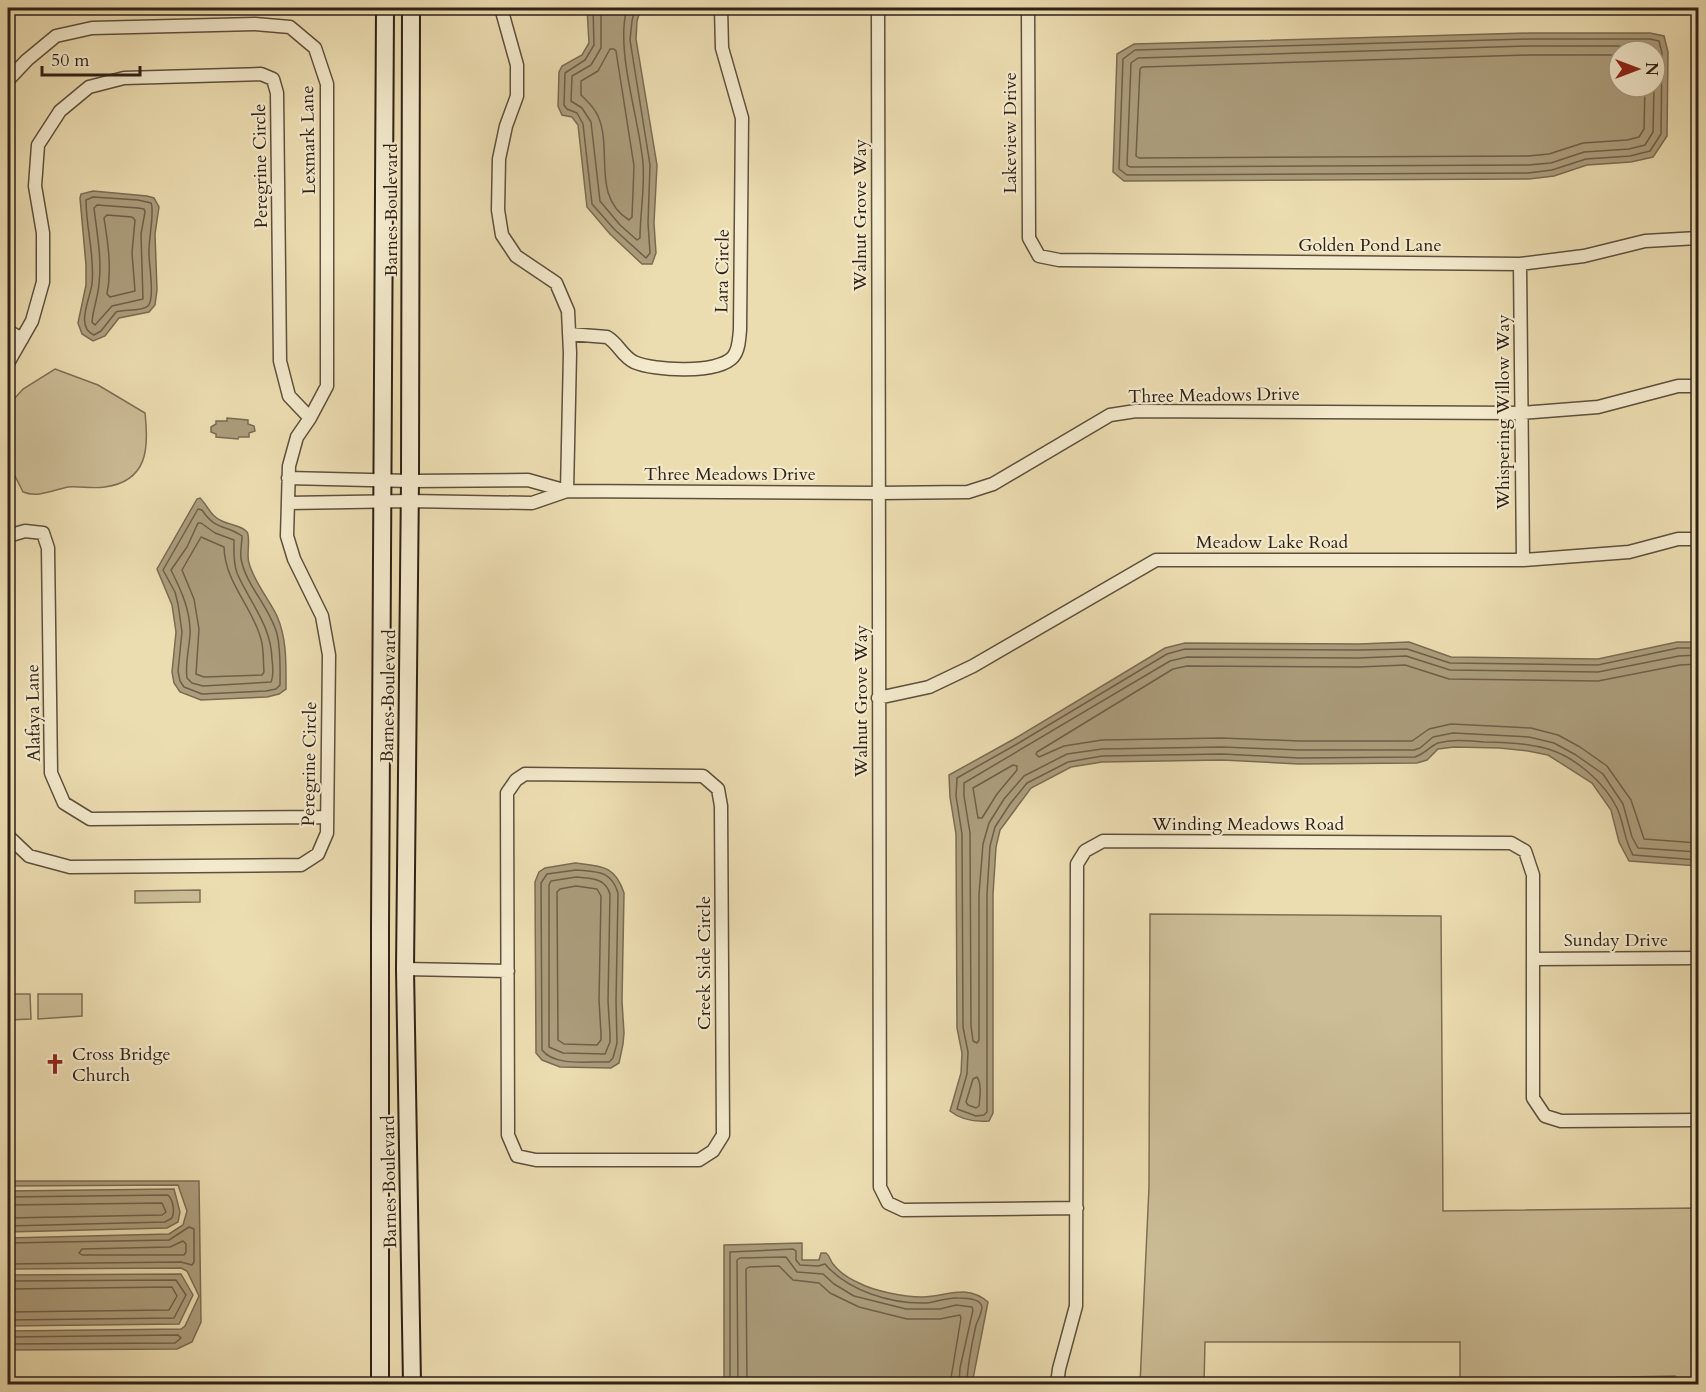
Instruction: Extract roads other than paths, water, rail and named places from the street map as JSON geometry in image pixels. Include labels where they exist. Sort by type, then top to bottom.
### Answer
[{"type":"main road","name":"Barnes Boulevard","points":[[380,1384],[385,8]]},
{"type":"main road","name":"Barnes Boulevard","points":[[411,8],[410,481],[405,969],[412,1384]]},
{"type":"main road","points":[[381,766],[388,784],[390,806],[389,941],[392,953]]},
{"type":"main road","points":[[380,926],[392,953],[405,969]]},
{"type":"main road","points":[[379,1326],[388,1344],[390,1384]]},
{"type":"street","points":[[501,8],[517,65],[517,96],[499,159],[498,210],[501,235],[516,256],[556,283],[568,311],[567,491]]},
{"type":"street","name":"Lara Circle","points":[[569,334],[606,337],[611,339],[627,358],[662,368],[716,367],[728,362],[737,352],[740,330],[742,118],[722,48],[721,8]]},
{"type":"street","name":"Walnut Grove Way","points":[[878,8],[879,1187],[888,1203],[903,1210],[1077,1208]]},
{"type":"street","name":"Lakeview Drive","points":[[1028,8],[1029,238],[1039,256]]},
{"type":"street","name":"Lexmark Lane","points":[[8,80],[27,60],[56,36],[92,28],[255,24],[290,27],[315,48],[327,84],[327,386],[310,418]]},
{"type":"street","name":"Peregrine Circle","points":[[8,363],[32,321],[43,282],[43,233],[35,186],[38,145],[60,111],[89,87],[124,78],[261,74],[273,79],[278,93],[280,361],[289,396],[310,418],[297,437],[289,466],[287,536],[294,559],[322,616],[328,655],[327,832],[318,854],[301,866],[70,867],[29,856],[8,836]]},
{"type":"street","name":"Golden Pond Lane","points":[[1039,256],[1059,260],[1520,264],[1584,256],[1645,241],[1698,238]]},
{"type":"street","name":"Whispering Willow Way","points":[[1520,264],[1523,560]]},
{"type":"street","points":[[8,330],[22,339]]},
{"type":"street","name":"Three Meadows Drive","points":[[384,480],[528,480],[567,491],[969,492],[993,484],[1110,415],[1136,411],[1520,413],[1599,407],[1677,386],[1698,386]]},
{"type":"street","points":[[288,478],[384,480]]},
{"type":"street","name":"Three Meadows Drive","points":[[384,501],[532,502],[567,491]]},
{"type":"street","points":[[288,503],[384,501]]},
{"type":"street","name":"Alafaya Lane","points":[[8,536],[25,531],[43,533],[48,548],[51,773],[64,803],[90,819],[327,817]]},
{"type":"street","name":"Meadow Lake Road","points":[[878,698],[929,687],[973,666],[1156,560],[1523,560],[1629,552],[1678,539],[1698,539]]},
{"type":"street","name":"Creek Side Circle","points":[[525,774],[703,776],[718,789],[721,806],[723,1135],[713,1151],[699,1160],[536,1160],[517,1156],[508,1135],[508,971],[507,793],[516,780],[525,774]]},
{"type":"street","name":"Winding Meadows Road","points":[[1057,1384],[1076,1306],[1077,864],[1085,852],[1103,841],[1511,843],[1525,850],[1533,875],[1533,1098],[1545,1116],[1561,1121],[1698,1120]]},
{"type":"street","name":"Sunday Drive","points":[[1534,959],[1698,958]]},
{"type":"street","points":[[405,969],[508,971]]},
{"type":"water","points":[[587,8],[641,8],[637,21],[636,39],[657,165],[654,223],[656,253],[652,264],[642,264],[610,234],[587,207],[578,125],[572,117],[562,115],[558,106],[559,72],[562,66],[582,55],[589,43]]},
{"type":"water","points":[[1529,33],[1650,33],[1664,36],[1665,39],[1607,39],[1607,99],[1667,99],[1667,48],[1668,52],[1667,136],[1653,157],[1631,162],[1587,165],[1554,176],[1529,179],[1124,181],[1113,172],[1117,54],[1134,44]]},
{"type":"water","points":[[93,191],[147,196],[154,198],[159,207],[155,234],[157,290],[155,305],[149,312],[119,318],[105,336],[93,341],[82,334],[78,323],[86,285],[80,198],[81,194]]},
{"type":"water","points":[[227,418],[248,420],[248,424],[254,426],[255,431],[249,433],[249,437],[238,439],[216,437],[216,434],[211,432],[211,427],[216,424],[216,421],[227,421]]},
{"type":"water","points":[[200,498],[215,517],[247,532],[248,560],[251,570],[277,616],[283,634],[286,689],[279,694],[267,697],[201,700],[180,692],[174,683],[172,672],[176,632],[172,605],[157,569],[197,499]]},
{"type":"water","points":[[1409,642],[1451,657],[1598,659],[1677,642],[1698,642],[1698,866],[1629,861],[1619,842],[1611,810],[1592,783],[1548,755],[1528,751],[1454,747],[1438,749],[1427,760],[1417,763],[1299,764],[1222,760],[1102,762],[1071,767],[1031,788],[1000,830],[996,847],[993,894],[993,1113],[989,1121],[979,1121],[968,1120],[950,1111],[961,1073],[962,1053],[957,1028],[956,834],[949,775],[1014,739],[1165,648],[1185,643]]},
{"type":"water","points":[[575,863],[600,866],[611,872],[624,893],[622,1001],[624,1033],[619,1063],[611,1068],[560,1067],[542,1060],[536,1053],[535,882],[539,872],[545,868]]},
{"type":"water","points":[[8,1181],[199,1181],[201,1322],[192,1342],[177,1349],[8,1350],[8,1331],[181,1329],[185,1326],[199,1296],[187,1271],[181,1268],[8,1269],[8,1238],[169,1234],[183,1225],[187,1211],[178,1185],[8,1186]]},
{"type":"water","points":[[174,1189],[180,1212],[178,1222],[167,1228],[8,1232],[8,1191]]},
{"type":"water","points":[[802,1243],[802,1260],[819,1260],[821,1253],[826,1253],[841,1272],[873,1289],[915,1297],[964,1292],[980,1296],[988,1302],[972,1384],[724,1384],[724,1245]]},
{"type":"water","points":[[181,1274],[193,1295],[179,1324],[8,1326],[8,1275]]},
{"type":"place","name":"Cross Bridge Church","points":[[55,1064]]}]
